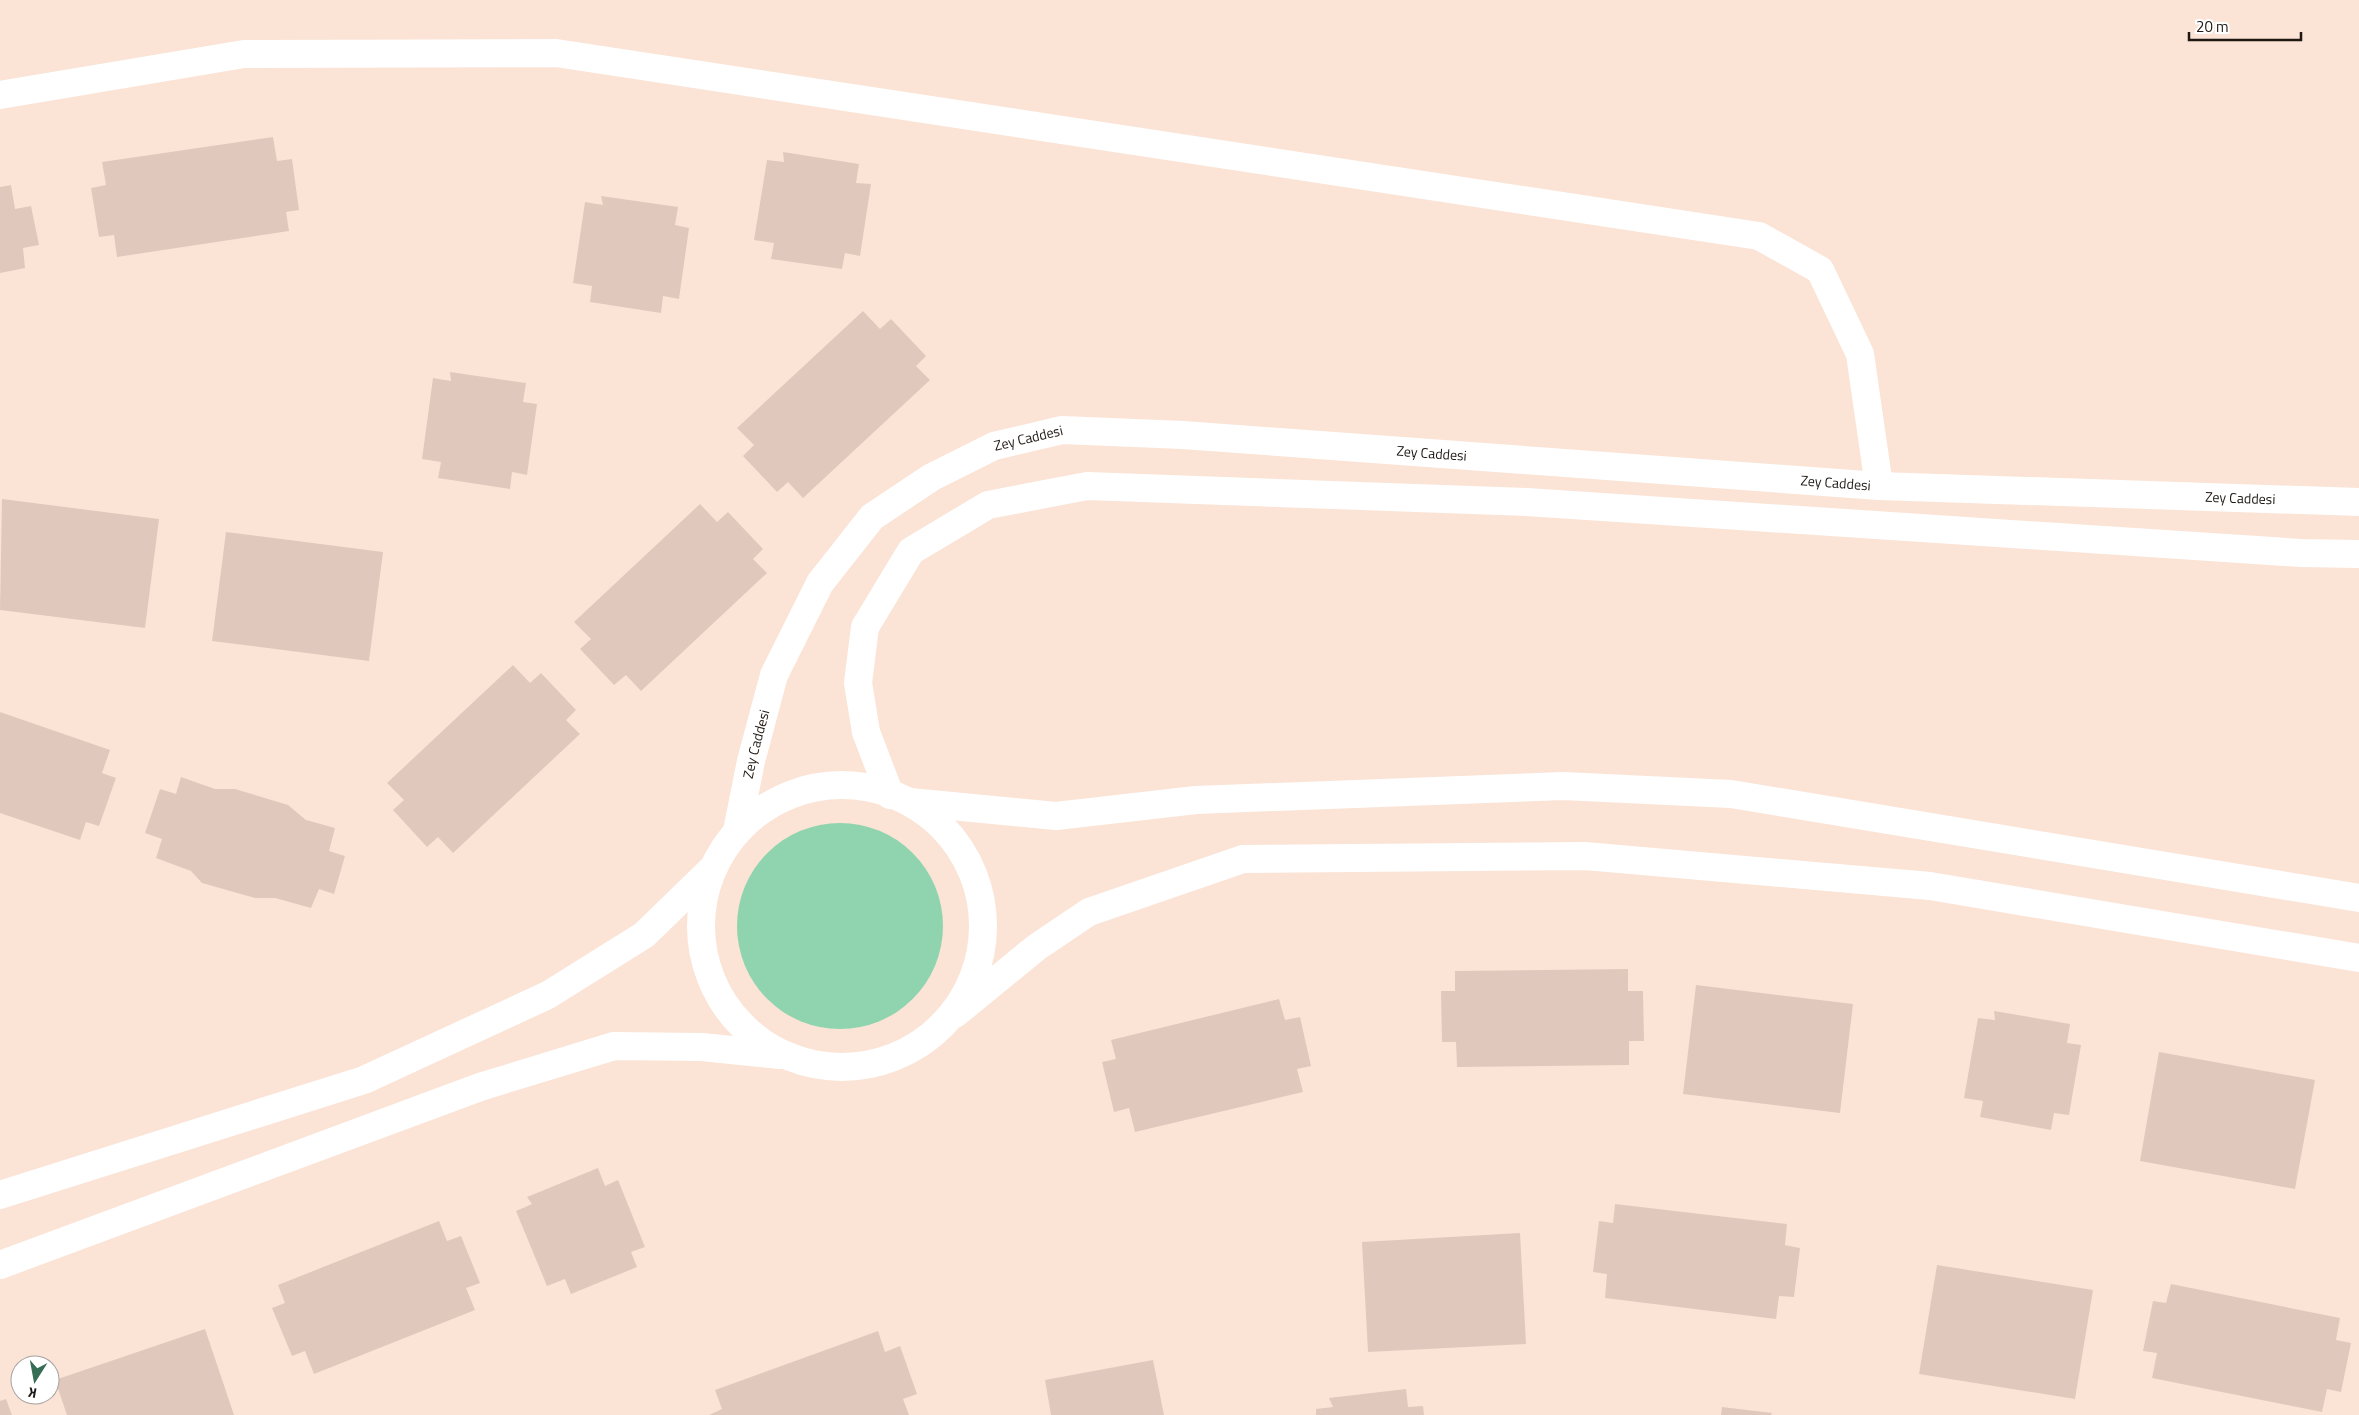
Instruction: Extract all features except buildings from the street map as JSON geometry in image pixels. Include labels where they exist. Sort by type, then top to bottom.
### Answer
[{"type":"street","points":[[0,95],[244,54],[556,52],[1759,236],[1820,270],[1860,354],[1880,486]]},
{"type":"street","name":"Zey Caddesi","points":[[737,830],[751,762],[774,675],[820,583],[872,517],[932,477],[994,446],[1062,430],[1174,435],[1880,486],[2359,502]]},
{"type":"street","points":[[954,1014],[978,971],[985,922],[975,874],[949,832],[900,798],[866,732],[858,683],[864,627],[911,551],[988,505],[1088,486],[1527,502],[2301,553],[2359,554]]},
{"type":"street","points":[[0,1195],[364,1080],[548,996],[636,940],[713,868],[737,830],[772,803],[814,788],[863,786],[900,798],[1056,816],[1196,800],[1563,786],[1731,794],[2359,898]]},
{"type":"street","points":[[0,1265],[480,1087],[614,1046],[702,1047],[784,1055],[827,1068],[872,1066],[917,1047],[954,1014],[1037,947],[1089,912],[1243,859],[1605,857],[1930,886],[2359,958]]},
{"type":"street","points":[[713,868],[701,910],[703,955],[719,996],[747,1031],[784,1055]]},
{"type":"green space","points":[[840,823],[860,825],[889,835],[913,853],[931,877],[941,906],[943,926],[941,946],[931,975],[913,999],[889,1017],[860,1027],[840,1029],[820,1027],[791,1017],[767,999],[749,975],[739,946],[737,926],[739,906],[749,877],[767,853],[791,835],[820,825]]}]
